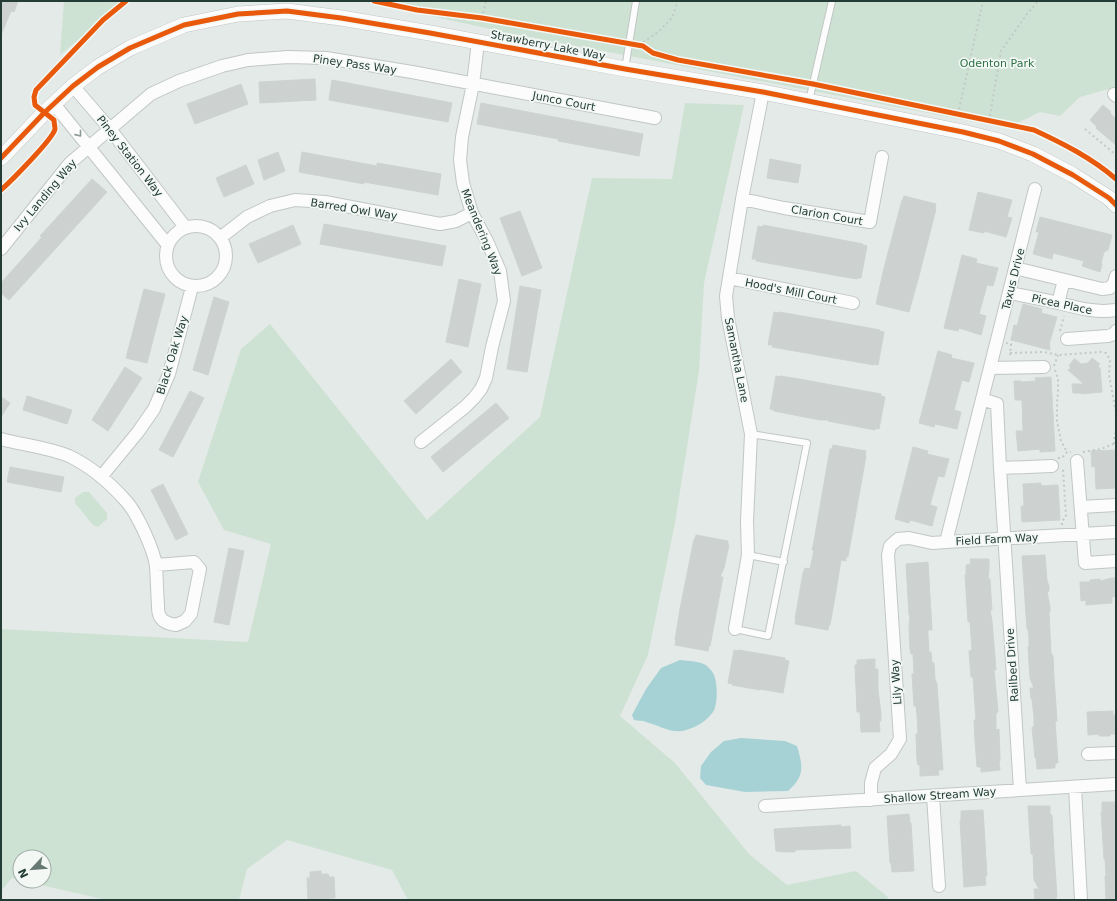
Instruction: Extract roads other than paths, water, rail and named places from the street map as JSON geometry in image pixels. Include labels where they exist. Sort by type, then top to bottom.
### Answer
[{"type":"street","name":"Strawberry Lake Way","points":[[1,158],[44,113],[73,86],[130,48],[184,25],[238,14],[287,11],[341,18],[763,92],[963,132],[999,141],[1033,154],[1073,174],[1116,205]]},
{"type":"street","name":"Meandering Way","points":[[421,442],[465,407],[481,389],[486,378],[492,347],[504,301],[500,272],[487,241],[472,213],[463,183],[460,160],[462,137],[473,84],[478,42]]},
{"type":"street","name":"Piney Pass Way","points":[[110,129],[151,94],[179,81],[222,66],[248,60],[288,57],[326,58],[473,84]]},
{"type":"street","name":"Junco Court","points":[[473,84],[655,118]]},
{"type":"street","name":"Piney Station Way","points":[[73,86],[110,129],[185,227]]},
{"type":"street","name":"Samantha Lane","points":[[735,629],[748,555],[747,521],[751,434],[728,318],[726,296],[742,199],[763,92]]},
{"type":"street","points":[[54,104],[167,244]]},
{"type":"street","name":"Ivy Landing Way","points":[[1,249],[70,163],[110,129]]},
{"type":"street","name":"Clarion Court","points":[[742,199],[784,208],[870,222],[882,157]]},
{"type":"street","name":"Taxus Drive","points":[[946,542],[1035,189]]},
{"type":"street","name":"Barred Owl Way","points":[[220,238],[247,217],[270,206],[295,200],[325,202],[440,224],[456,221],[472,213]]},
{"type":"street","points":[[201,226],[212,230],[220,238],[225,246],[226,263],[222,272],[214,281],[206,285],[192,287],[181,284],[176,280],[169,271],[165,258],[167,244],[174,234],[185,227],[201,226]]},
{"type":"street","points":[[1015,268],[1102,289],[1110,288],[1114,283],[1116,276]]},
{"type":"street","name":"Hood's Mill Court","points":[[729,278],[853,303]]},
{"type":"street","points":[[1058,303],[1064,280]]},
{"type":"street","name":"Black Oak Way","points":[[102,477],[154,410],[169,374],[192,287]]},
{"type":"street","name":"Picea Place","points":[[1009,293],[1077,308],[1116,312]]},
{"type":"street","points":[[1067,339],[1108,336],[1114,334],[1116,331]]},
{"type":"street","points":[[990,368],[1044,367]]},
{"type":"street","name":"Railbed Drive","points":[[982,399],[997,404],[1020,790]]},
{"type":"street","points":[[1,439],[34,446],[68,456],[102,477],[126,501],[140,524],[151,548],[156,565],[159,616],[166,623],[176,625],[186,621],[191,614],[200,569],[194,562],[156,565]]},
{"type":"street","points":[[1077,461],[1085,563],[1116,561]]},
{"type":"street","points":[[1000,468],[1052,466]]},
{"type":"street","points":[[1081,507],[1116,505]]},
{"type":"street","name":"Field Farm Way","points":[[888,555],[890,546],[898,539],[909,538],[932,543],[1116,532]]},
{"type":"street","name":"Lily Way","points":[[871,800],[871,783],[875,768],[891,754],[900,739],[888,555]]},
{"type":"street","points":[[1088,754],[1116,753]]},
{"type":"street","name":"Shallow Stream Way","points":[[765,806],[1116,784]]},
{"type":"street","points":[[1075,787],[1081,900]]},
{"type":"street","points":[[933,796],[939,886]]},
{"type":"lane","points":[[625,69],[636,1]]},
{"type":"lane","points":[[809,101],[832,1]]},
{"type":"lane","points":[[735,629],[768,636],[807,443],[751,434]]},
{"type":"lane","points":[[748,555],[784,562]]},
{"type":"water","points":[[680,660],[701,663],[713,672],[716,681],[717,693],[715,709],[713,712],[707,719],[699,724],[682,731],[673,731],[644,721],[634,720],[632,715],[646,689],[661,668]]},
{"type":"water","points":[[741,738],[785,741],[797,746],[801,759],[801,770],[794,786],[788,791],[745,792],[706,785],[700,778],[701,766],[711,752],[724,741]]},
{"type":"park label","name":"Odenton Park","points":[[997,63]]}]
